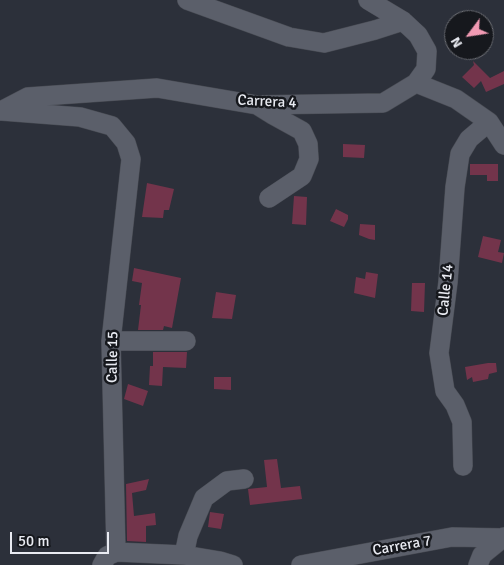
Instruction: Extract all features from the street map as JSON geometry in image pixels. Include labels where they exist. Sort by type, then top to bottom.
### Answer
[{"type":"street","points":[[187,0],[289,36],[324,43],[402,21]]},
{"type":"street","points":[[368,0],[402,21],[418,35],[427,51],[426,69],[416,83],[456,99],[489,122],[504,145]]},
{"type":"street","name":"Carrera 4","points":[[1,111],[28,97],[157,88],[257,105],[383,103],[416,83]]},
{"type":"street","points":[[257,105],[302,130],[308,144],[309,159],[302,176],[269,198]]},
{"type":"street","name":"Carrera 4","points":[[1,111],[80,118],[112,126],[126,143]]},
{"type":"street","name":"Calle 14","points":[[463,466],[462,422],[455,405],[445,391],[439,353],[448,282],[455,187],[460,154],[476,132],[489,122]]},
{"type":"street","name":"Calle 15","points":[[116,552],[111,341],[131,158],[126,143]]},
{"type":"street","points":[[111,341],[186,341]]},
{"type":"street","points":[[184,555],[188,536],[204,498],[227,481],[244,479]]},
{"type":"street","name":"Carrera 7","points":[[311,564],[452,537],[504,537]]},
{"type":"street","points":[[478,565],[482,555],[504,537]]},
{"type":"street","points":[[102,565],[107,556],[116,552],[184,555],[220,560],[233,565]]},
{"type":"building","points":[[473,61],[490,78],[504,71],[504,84],[486,92],[481,81],[474,88],[462,77],[474,65]]},
{"type":"building","points":[[343,144],[365,145],[364,158],[343,157]]},
{"type":"building","points":[[470,164],[498,164],[498,181],[487,181],[487,175],[470,175]]},
{"type":"building","points":[[147,183],[174,189],[169,210],[164,210],[163,218],[142,217]]},
{"type":"building","points":[[294,196],[307,197],[306,225],[292,224]]},
{"type":"building","points":[[336,209],[348,215],[344,227],[330,221]]},
{"type":"building","points":[[360,224],[375,225],[375,240],[359,235]]},
{"type":"building","points":[[483,236],[501,240],[498,252],[504,253],[502,263],[478,257]]},
{"type":"building","points":[[134,268],[181,278],[172,328],[164,326],[163,330],[138,330],[142,283],[132,281]]},
{"type":"building","points":[[366,272],[378,274],[375,298],[354,293],[356,277],[365,279]]},
{"type":"building","points":[[412,283],[425,283],[424,312],[411,311]]},
{"type":"building","points":[[216,292],[236,295],[232,319],[212,318]]},
{"type":"building","points":[[153,352],[187,352],[186,368],[163,367],[162,386],[149,385],[150,366],[153,366]]},
{"type":"building","points":[[496,363],[497,372],[489,374],[488,379],[473,382],[472,377],[467,380],[465,367]]},
{"type":"building","points":[[214,377],[231,377],[231,390],[214,389]]},
{"type":"building","points":[[128,384],[148,391],[143,406],[124,399]]},
{"type":"building","points":[[277,459],[281,488],[300,486],[302,499],[250,505],[248,489],[267,487],[264,460]]},
{"type":"building","points":[[149,479],[146,490],[132,493],[134,516],[155,513],[156,525],[146,526],[146,542],[127,541],[126,484]]},
{"type":"building","points":[[210,512],[224,514],[221,529],[208,527]]}]
